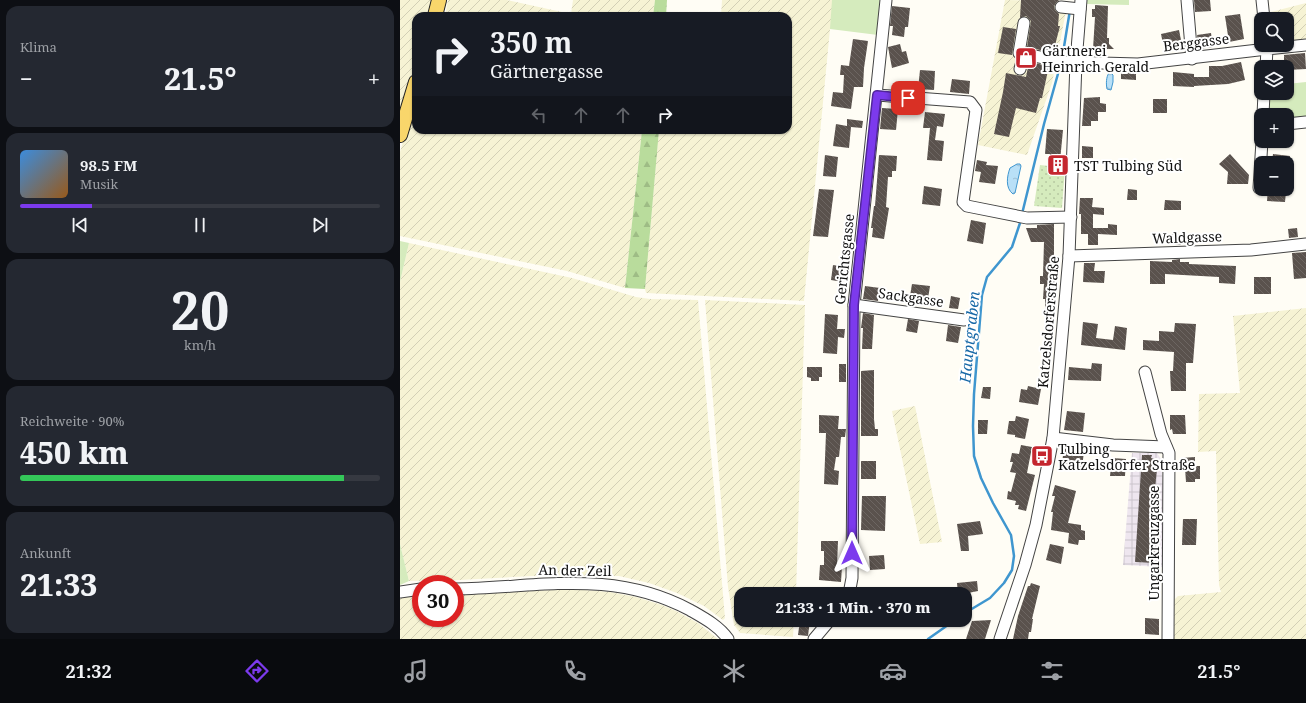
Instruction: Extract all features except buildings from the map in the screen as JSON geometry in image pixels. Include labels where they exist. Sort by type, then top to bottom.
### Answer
[{"type":"main road","points":[[436,12],[439,0]]},
{"type":"main road","points":[[400,135],[412,95]]},
{"type":"street","name":"Gerichtsgasse","points":[[850,587],[852,578],[854,305],[886,0]]},
{"type":"street","points":[[1187,0],[1192,58]]},
{"type":"street","points":[[1262,0],[1263,12]]},
{"type":"street","points":[[1061,7],[1078,6]]},
{"type":"street","name":"Katzelsdorferstraße","points":[[1000,639],[1025,565],[1036,526],[1053,438],[1069,256],[1078,6]]},
{"type":"street","points":[[1020,69],[1024,54],[1019,53],[1024,23]]},
{"type":"street","name":"Berggasse","points":[[1294,46],[1306,45]]},
{"type":"street","name":"Berggasse","points":[[1024,54],[1065,62],[1138,64],[1254,49]]},
{"type":"street","points":[[877,95],[970,102],[976,110],[963,202],[967,206],[1027,218],[1071,217]]},
{"type":"street","points":[[1294,123],[1306,122]]},
{"type":"street","name":"Waldgasse","points":[[1069,256],[1251,250],[1306,244]]},
{"type":"street","name":"Sackgasse","points":[[854,305],[964,320]]},
{"type":"street","name":"Ungarkreuzgasse","points":[[1145,372],[1161,434],[1169,454],[1168,639]]},
{"type":"street","points":[[1053,438],[1113,445],[1166,447]]},
{"type":"street","name":"An der Zeil","points":[[464,588],[565,582],[597,583],[621,587],[679,604],[714,625],[728,639]]},
{"type":"street","points":[[400,592],[412,590]]},
{"type":"street","points":[[814,639],[824,627]]},
{"type":"shaded area","points":[[400,0],[434,0],[431,12],[412,12],[412,75],[400,106]]},
{"type":"shaded area","points":[[448,0],[507,0],[562,12],[446,12]]},
{"type":"shaded area","points":[[573,0],[655,0],[654,12],[571,12]]},
{"type":"shaded area","points":[[722,0],[880,0],[830,29],[804,301],[646,293],[645,289],[659,134],[792,134],[792,12],[721,12]]},
{"type":"shaded area","points":[[1005,0],[1068,1],[1052,83],[1027,155],[978,145]]},
{"type":"shaded area","points":[[1306,3],[1306,40],[1294,41],[1294,12],[1271,12]]},
{"type":"shaded area","points":[[412,111],[412,134],[642,134],[625,288],[567,271],[400,236],[400,152]]},
{"type":"shaded area","points":[[409,243],[572,278],[636,297],[650,299],[698,300],[725,618],[723,620],[704,606],[677,593],[649,583],[619,576],[552,575],[464,580],[464,575],[412,575],[412,581],[409,581],[400,544],[400,282]]},
{"type":"shaded area","points":[[705,300],[805,305],[796,587],[734,587],[734,625],[728,587]]},
{"type":"shaded area","points":[[1306,308],[1306,639],[1173,639],[1170,604],[1178,596],[1221,592],[1219,585],[1216,451],[1198,452],[1199,394],[1240,393],[1233,316]]},
{"type":"shaded area","points":[[915,406],[942,542],[920,544],[892,411]]},
{"type":"shaded area","points":[[1132,453],[1157,453],[1161,459],[1164,500],[1162,567],[1123,565]]},
{"type":"shaded area","points":[[572,589],[610,592],[636,597],[676,611],[698,623],[718,639],[400,639],[400,597],[412,596],[412,627],[464,627],[464,595]]},
{"type":"shaded area","points":[[736,627],[794,627],[793,637],[740,633]]},
{"type":"green space","points":[[655,0],[667,0],[666,12],[654,12]]},
{"type":"green space","points":[[832,0],[880,0],[878,35],[830,29]]},
{"type":"green space","points":[[1087,0],[1129,0],[1129,5],[1087,4]]},
{"type":"green space","points":[[1306,82],[1306,120],[1294,121],[1294,108],[1268,108],[1268,100],[1294,100],[1294,83]]},
{"type":"green space","points":[[642,134],[659,134],[645,289],[625,288]]},
{"type":"green space","points":[[1040,165],[1065,168],[1062,208],[1034,206]]},
{"type":"green space","points":[[400,241],[409,243],[400,282]]},
{"type":"green space","points":[[400,544],[409,581],[400,585]]},
{"type":"water","points":[[1109,73],[1113,75],[1111,90],[1107,89],[1106,83]]},
{"type":"water","points":[[1020,164],[1021,166],[1015,193],[1013,194],[1009,189],[1008,175],[1010,168]]},
{"type":"waterway","name":"Hauptgraben","points":[[1062,59],[1070,10]]},
{"type":"waterway","name":"Hauptgraben","points":[[1022,214],[1044,124],[1061,63]]},
{"type":"waterway","name":"Hauptgraben","points":[[972,609],[990,598],[1004,583],[1012,570],[1014,556],[1011,535],[981,478],[974,456],[973,426],[982,295],[987,277],[1012,247],[1021,220]]},
{"type":"waterway","name":"Hauptgraben","points":[[928,639],[945,627]]},
{"type":"place","name":"Gärtnerei Heinrich Gerald","points":[[1026,58]]},
{"type":"place","name":"TST Tulbing Süd","points":[[1058,165]]},
{"type":"place","name":"Tulbing Katzelsdorfer Straße","points":[[1042,456]]},
{"type":"route","points":[[852,553],[854,305],[877,95],[908,98]]}]
